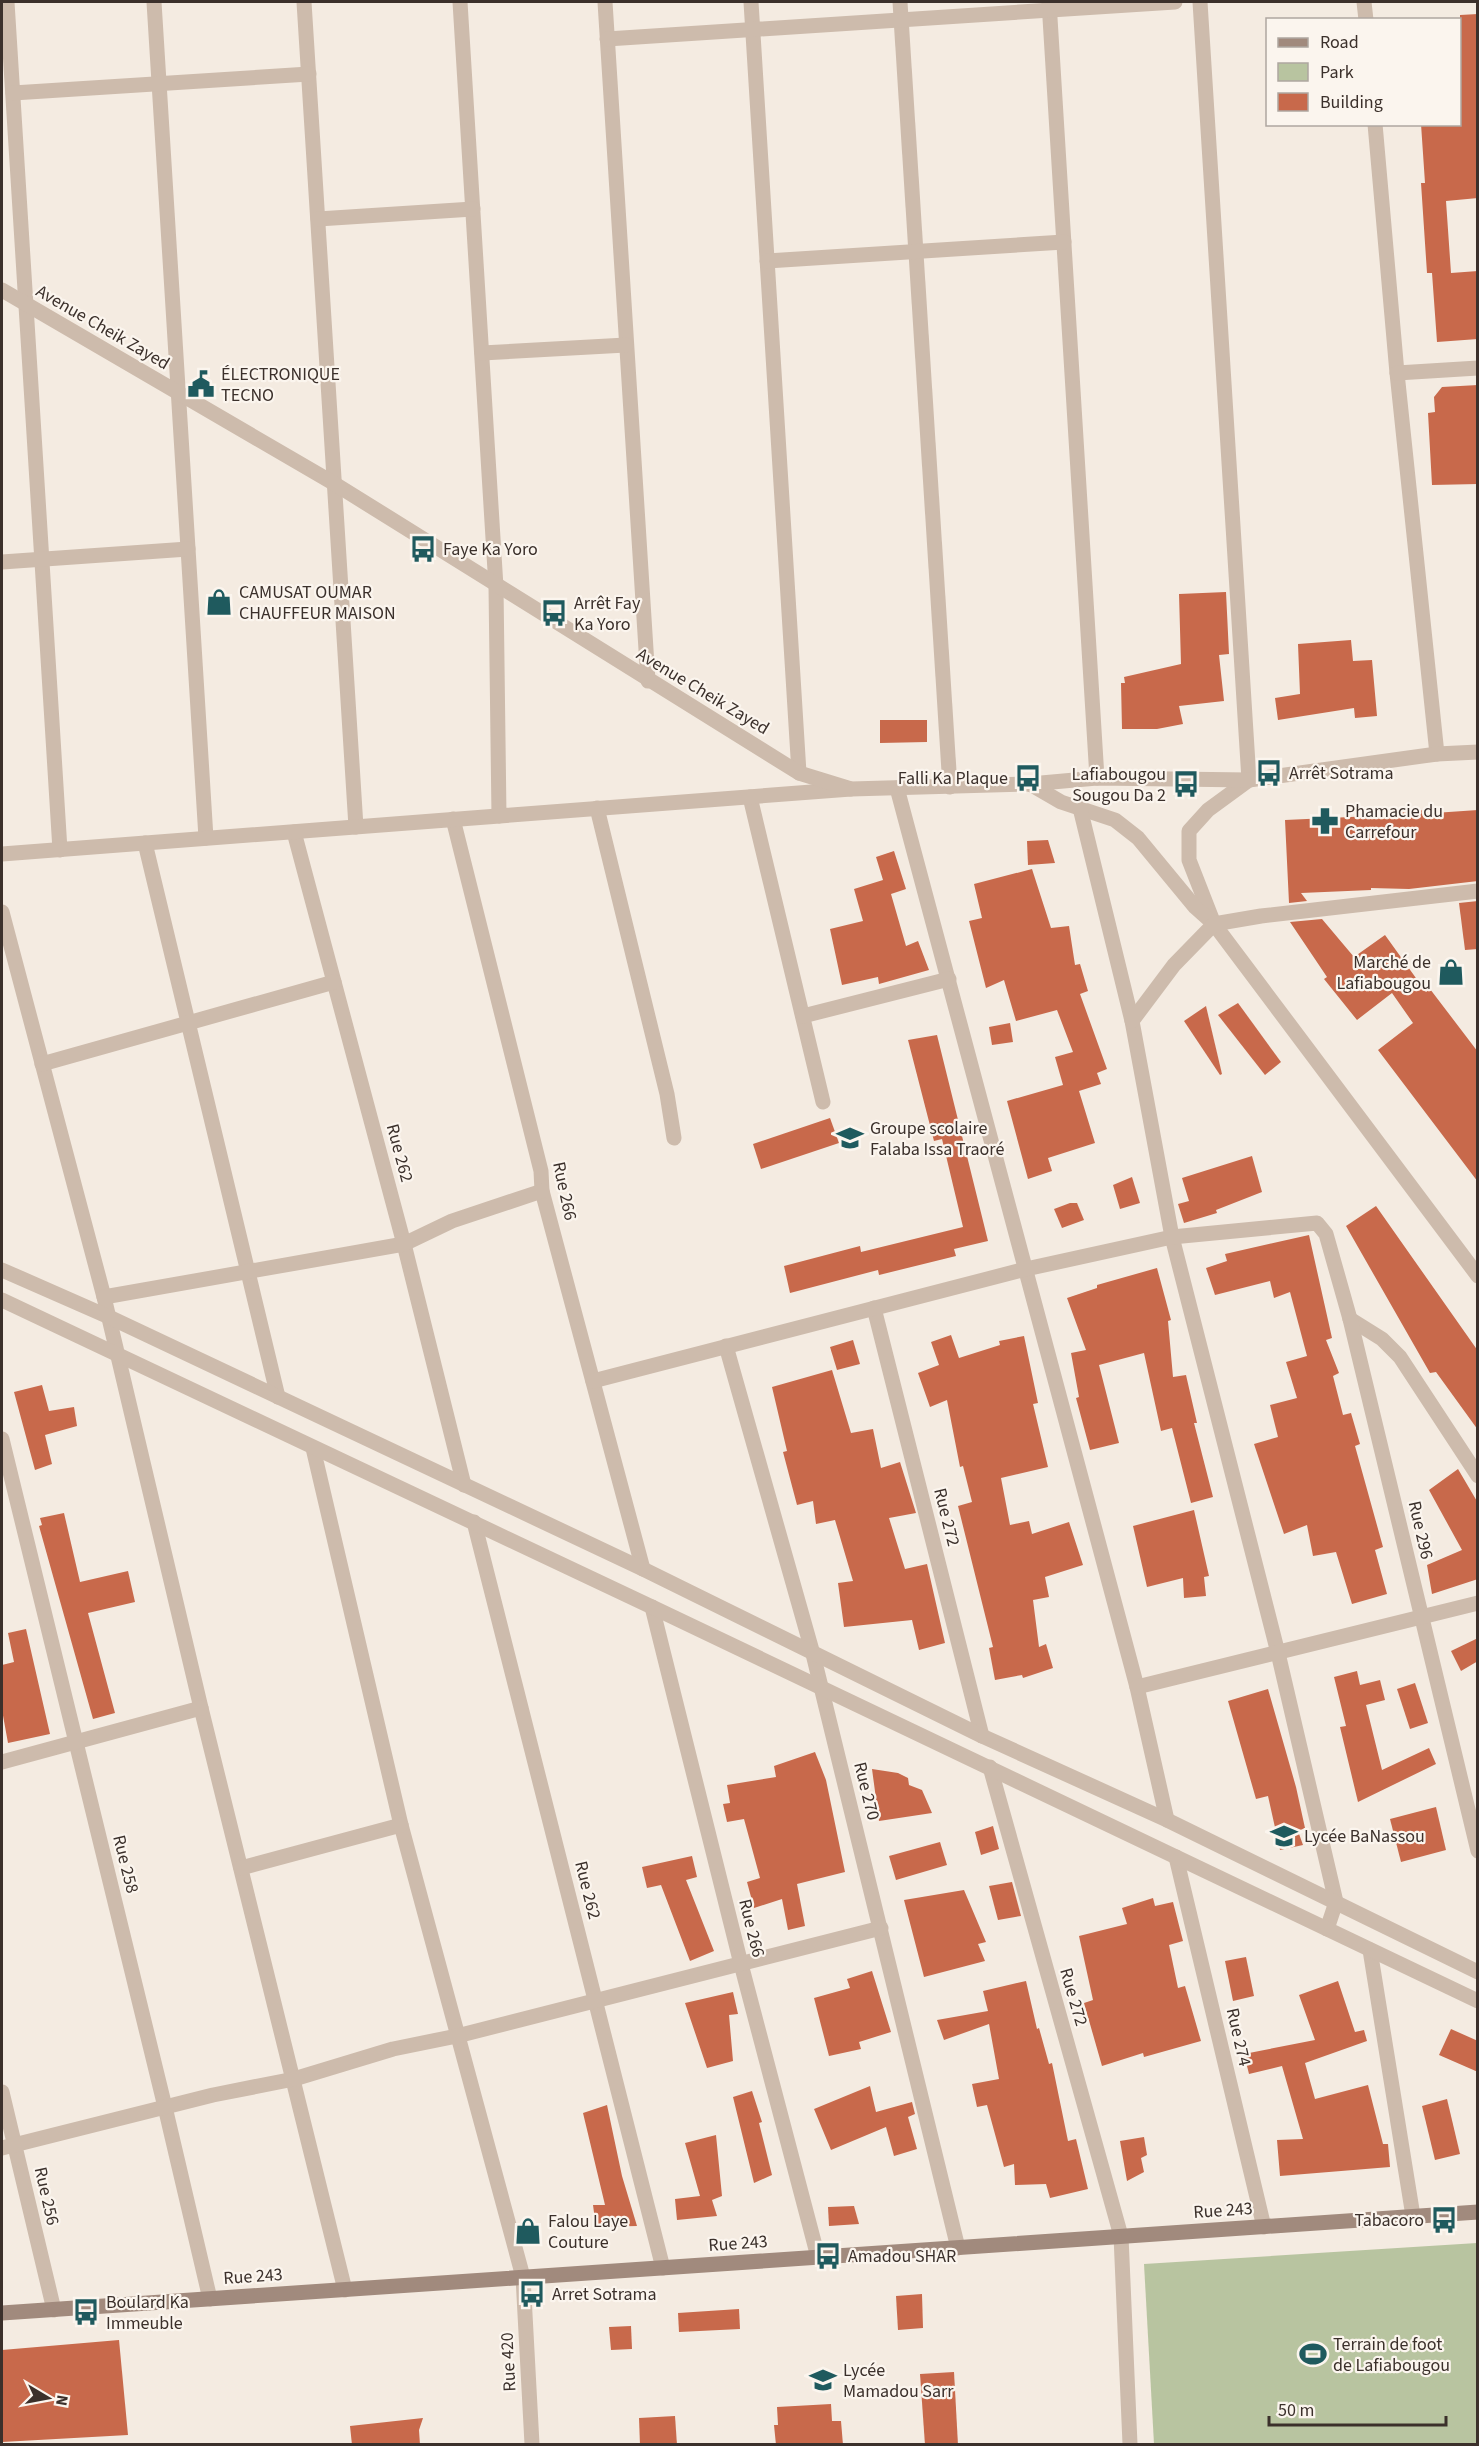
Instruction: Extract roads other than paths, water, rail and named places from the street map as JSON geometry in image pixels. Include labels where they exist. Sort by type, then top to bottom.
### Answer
[{"type":"main road","name":"Rue 243","points":[[2,2313],[1478,2212]]},
{"type":"street","points":[[7,2],[60,850]]},
{"type":"street","points":[[153,2],[206,838]]},
{"type":"street","points":[[304,2],[356,827]]},
{"type":"street","points":[[460,2],[496,587],[499,816]]},
{"type":"street","points":[[605,2],[648,681]]},
{"type":"street","points":[[751,2],[799,773]]},
{"type":"street","points":[[900,2],[950,787]]},
{"type":"street","points":[[607,39],[902,20],[1049,6],[1175,2]]},
{"type":"street","points":[[1200,2],[1249,780],[1208,810],[1189,831],[1189,860],[1214,924]]},
{"type":"street","points":[[1364,2],[1366,18]]},
{"type":"street","points":[[1049,6],[1097,778]]},
{"type":"street","points":[[13,93],[309,74]]},
{"type":"street","points":[[1375,126],[1396,373],[1437,754]]},
{"type":"street","points":[[318,219],[473,209]]},
{"type":"street","points":[[767,261],[1064,242]]},
{"type":"street","name":"Avenue Cheik Zayed","points":[[2,290],[335,484],[496,587],[799,773],[851,789],[1030,784],[1097,778],[1249,780],[1437,754],[1478,752]]},
{"type":"street","points":[[482,354],[626,345]]},
{"type":"street","points":[[1396,373],[1478,368]]},
{"type":"street","points":[[2,562],[188,549]]},
{"type":"street","points":[[1030,784],[1061,802],[1115,820],[1138,838],[1195,907],[1214,924],[1478,1276]]},
{"type":"street","points":[[897,788],[1137,1687],[1167,1820]]},
{"type":"street","points":[[2,854],[851,789]]},
{"type":"street","points":[[750,797],[823,1102]]},
{"type":"street","points":[[597,808],[667,1094],[674,1138]]},
{"type":"street","points":[[1080,808],[1132,1021],[1172,1237],[1278,1653],[1336,1902],[1327,1929]]},
{"type":"street","name":"Rue 266","points":[[453,819],[541,1171],[542,1191],[644,1569]]},
{"type":"street","name":"Rue 262","points":[[294,832],[404,1244],[464,1485]]},
{"type":"street","points":[[145,843],[278,1396]]},
{"type":"street","points":[[1132,1021],[1174,965],[1214,924],[1261,916],[1478,891]]},
{"type":"street","points":[[2,912],[109,1317],[201,1708],[345,2290]]},
{"type":"street","points":[[803,1016],[949,979]]},
{"type":"street","points":[[42,1064],[334,982]]},
{"type":"street","points":[[104,1297],[404,1244],[452,1221],[542,1191]]},
{"type":"street","name":"Rue 296","points":[[1172,1237],[1317,1223],[1326,1234],[1350,1319],[1478,1851]]},
{"type":"street","points":[[593,1381],[1026,1269],[1172,1237]]},
{"type":"street","points":[[2,1270],[109,1317],[644,1569],[982,1736],[1167,1820],[1478,1972]]},
{"type":"street","points":[[2,1300],[990,1767],[1478,2001]]},
{"type":"street","name":"Rue 272","points":[[874,1308],[982,1736]]},
{"type":"street","points":[[1350,1319],[1382,1339],[1400,1357],[1478,1476]]},
{"type":"street","name":"Rue 270","points":[[726,1346],[813,1654],[958,2248]]},
{"type":"street","name":"Rue 258","points":[[2,1439],[210,2299]]},
{"type":"street","name":"Rue 420","points":[[313,1448],[401,1825],[522,2277],[532,2445]]},
{"type":"street","name":"Rue 262","points":[[474,1522],[663,2268]]},
{"type":"street","points":[[1137,1687],[1478,1603]]},
{"type":"street","name":"Rue 266","points":[[652,1607],[741,1964],[818,2257]]},
{"type":"street","points":[[2,1762],[201,1708]]},
{"type":"street","name":"Rue 272","points":[[990,1767],[1121,2236],[1130,2445]]},
{"type":"street","points":[[241,1868],[401,1825]]},
{"type":"street","name":"Rue 274","points":[[1176,1857],[1264,2227]]},
{"type":"street","points":[[8,2146],[165,2107],[294,2079],[393,2049],[457,2036],[596,1998],[881,1928]]},
{"type":"street","points":[[1370,1950],[1413,2216]]},
{"type":"street","name":"Rue 256","points":[[2,2092],[8,2146],[54,2310]]},
{"type":"place","name":"ÉLECTRONIQUE TECNO","points":[[201,384]]},
{"type":"place","name":"Faye Ka Yoro","points":[[423,549]]},
{"type":"place","name":"CAMUSAT OUMAR CHAUFFEUR MAISON","points":[[219,602]]},
{"type":"place","name":"Arrêt Fay Ka Yoro","points":[[554,613]]},
{"type":"place","name":"Arrêt Sotrama","points":[[1269,773]]},
{"type":"place","name":"Falli Ka Plaque","points":[[1028,778]]},
{"type":"place","name":"Lafiabougou Sougou Da 2","points":[[1186,784]]},
{"type":"place","name":"Phamacie du Carrefour","points":[[1325,821]]},
{"type":"place","name":"Marché de Lafiabougou","points":[[1451,972]]},
{"type":"place","name":"Groupe scolaire Falaba Issa Traoré","points":[[850,1138]]},
{"type":"place","name":"Lycée BaNassou","points":[[1284,1836]]},
{"type":"place","name":"Tabacoro","points":[[1444,2220]]},
{"type":"place","name":"Falou Laye Couture","points":[[528,2231]]},
{"type":"place","name":"Amadou SHAR","points":[[828,2256]]},
{"type":"place","name":"Arret Sotrama","points":[[532,2294]]},
{"type":"place","name":"Boulard Ka Immeuble","points":[[86,2312]]},
{"type":"place","name":"Terrain de foot de Lafiabougou","points":[[1313,2354]]},
{"type":"place","name":"Lycée Mamadou Sarr","points":[[823,2380]]}]
